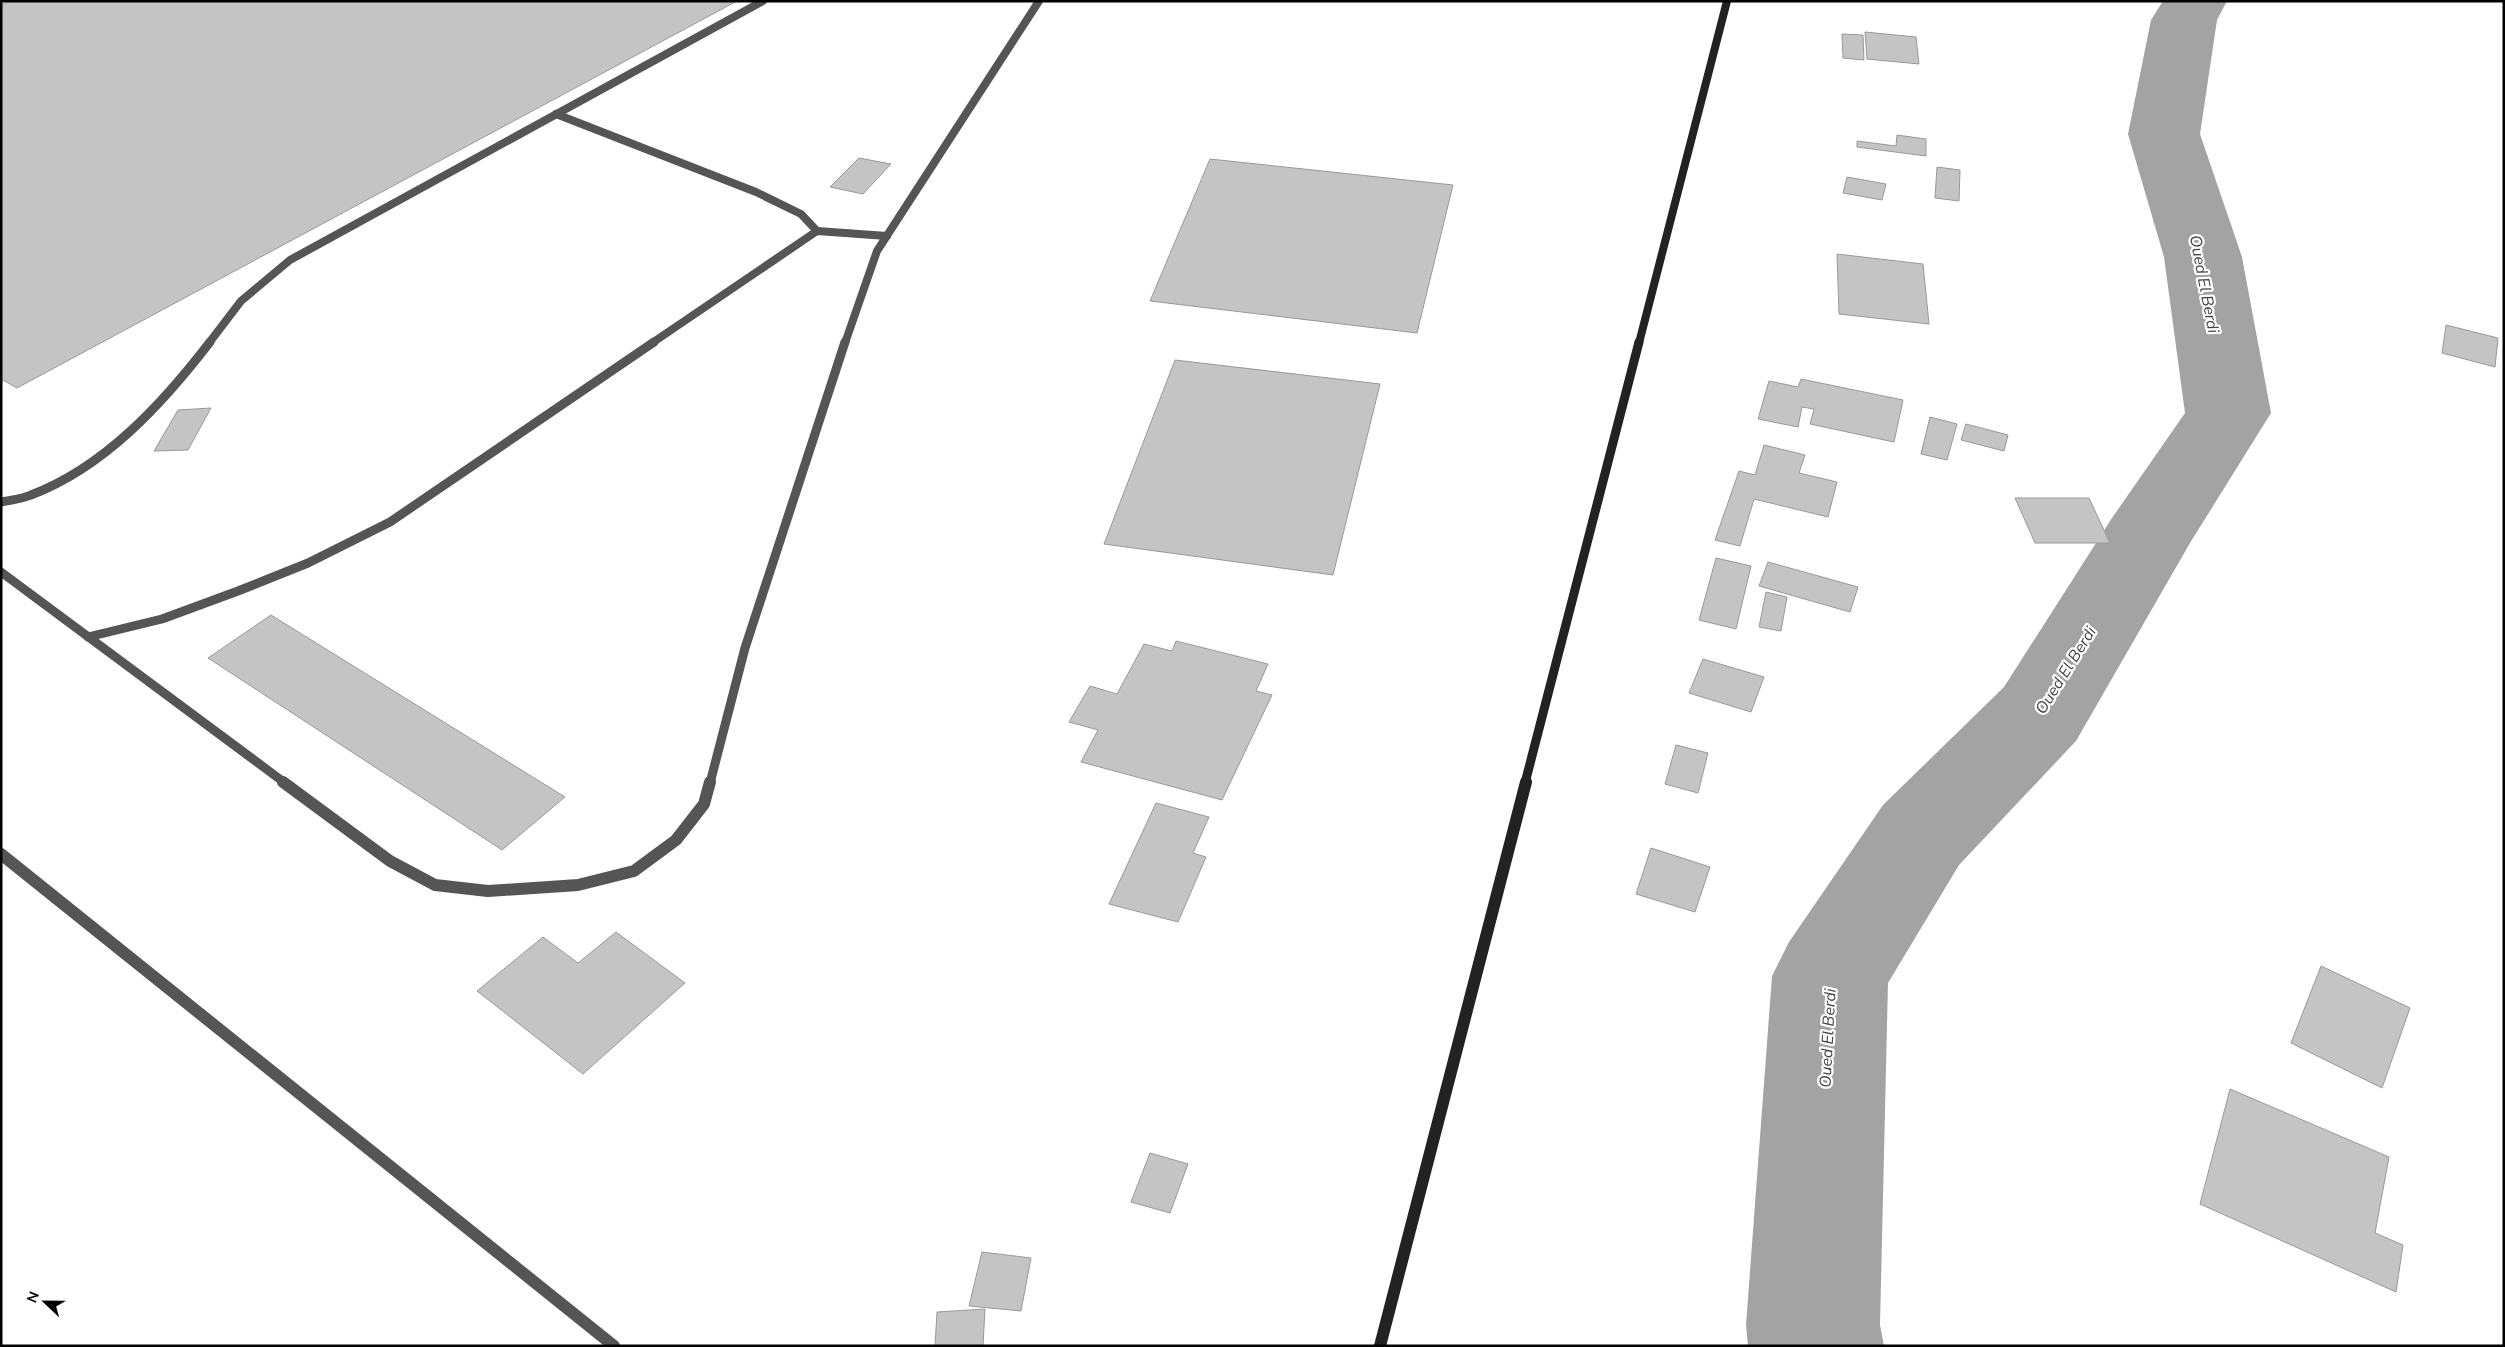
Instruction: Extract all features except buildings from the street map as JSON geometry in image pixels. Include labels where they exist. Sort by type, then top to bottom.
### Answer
[{"type":"main road","points":[[1380,1346],[1727,1]]},
{"type":"street","points":[[1,502],[30,496],[70,476],[128,434],[186,373],[241,301],[290,260],[763,1]]},
{"type":"street","points":[[1,572],[390,861],[435,885],[498,891],[578,885],[634,871],[676,840],[704,804],[745,648],[862,290],[877,251],[1039,1]]},
{"type":"street","points":[[556,114],[756,192],[801,214],[817,231]]},
{"type":"street","points":[[88,637],[162,619],[238,591],[308,563],[390,522],[817,231],[887,236]]},
{"type":"street","points":[[1,854],[614,1346]]},
{"type":"waterway","name":"Oued El Berdi","points":[[1816,1346],[1813,1325],[1830,976],[1921,835],[2040,714],[2145,540],[2228,413],[2203,257],[2164,134],[2184,20],[2195,1]]}]
